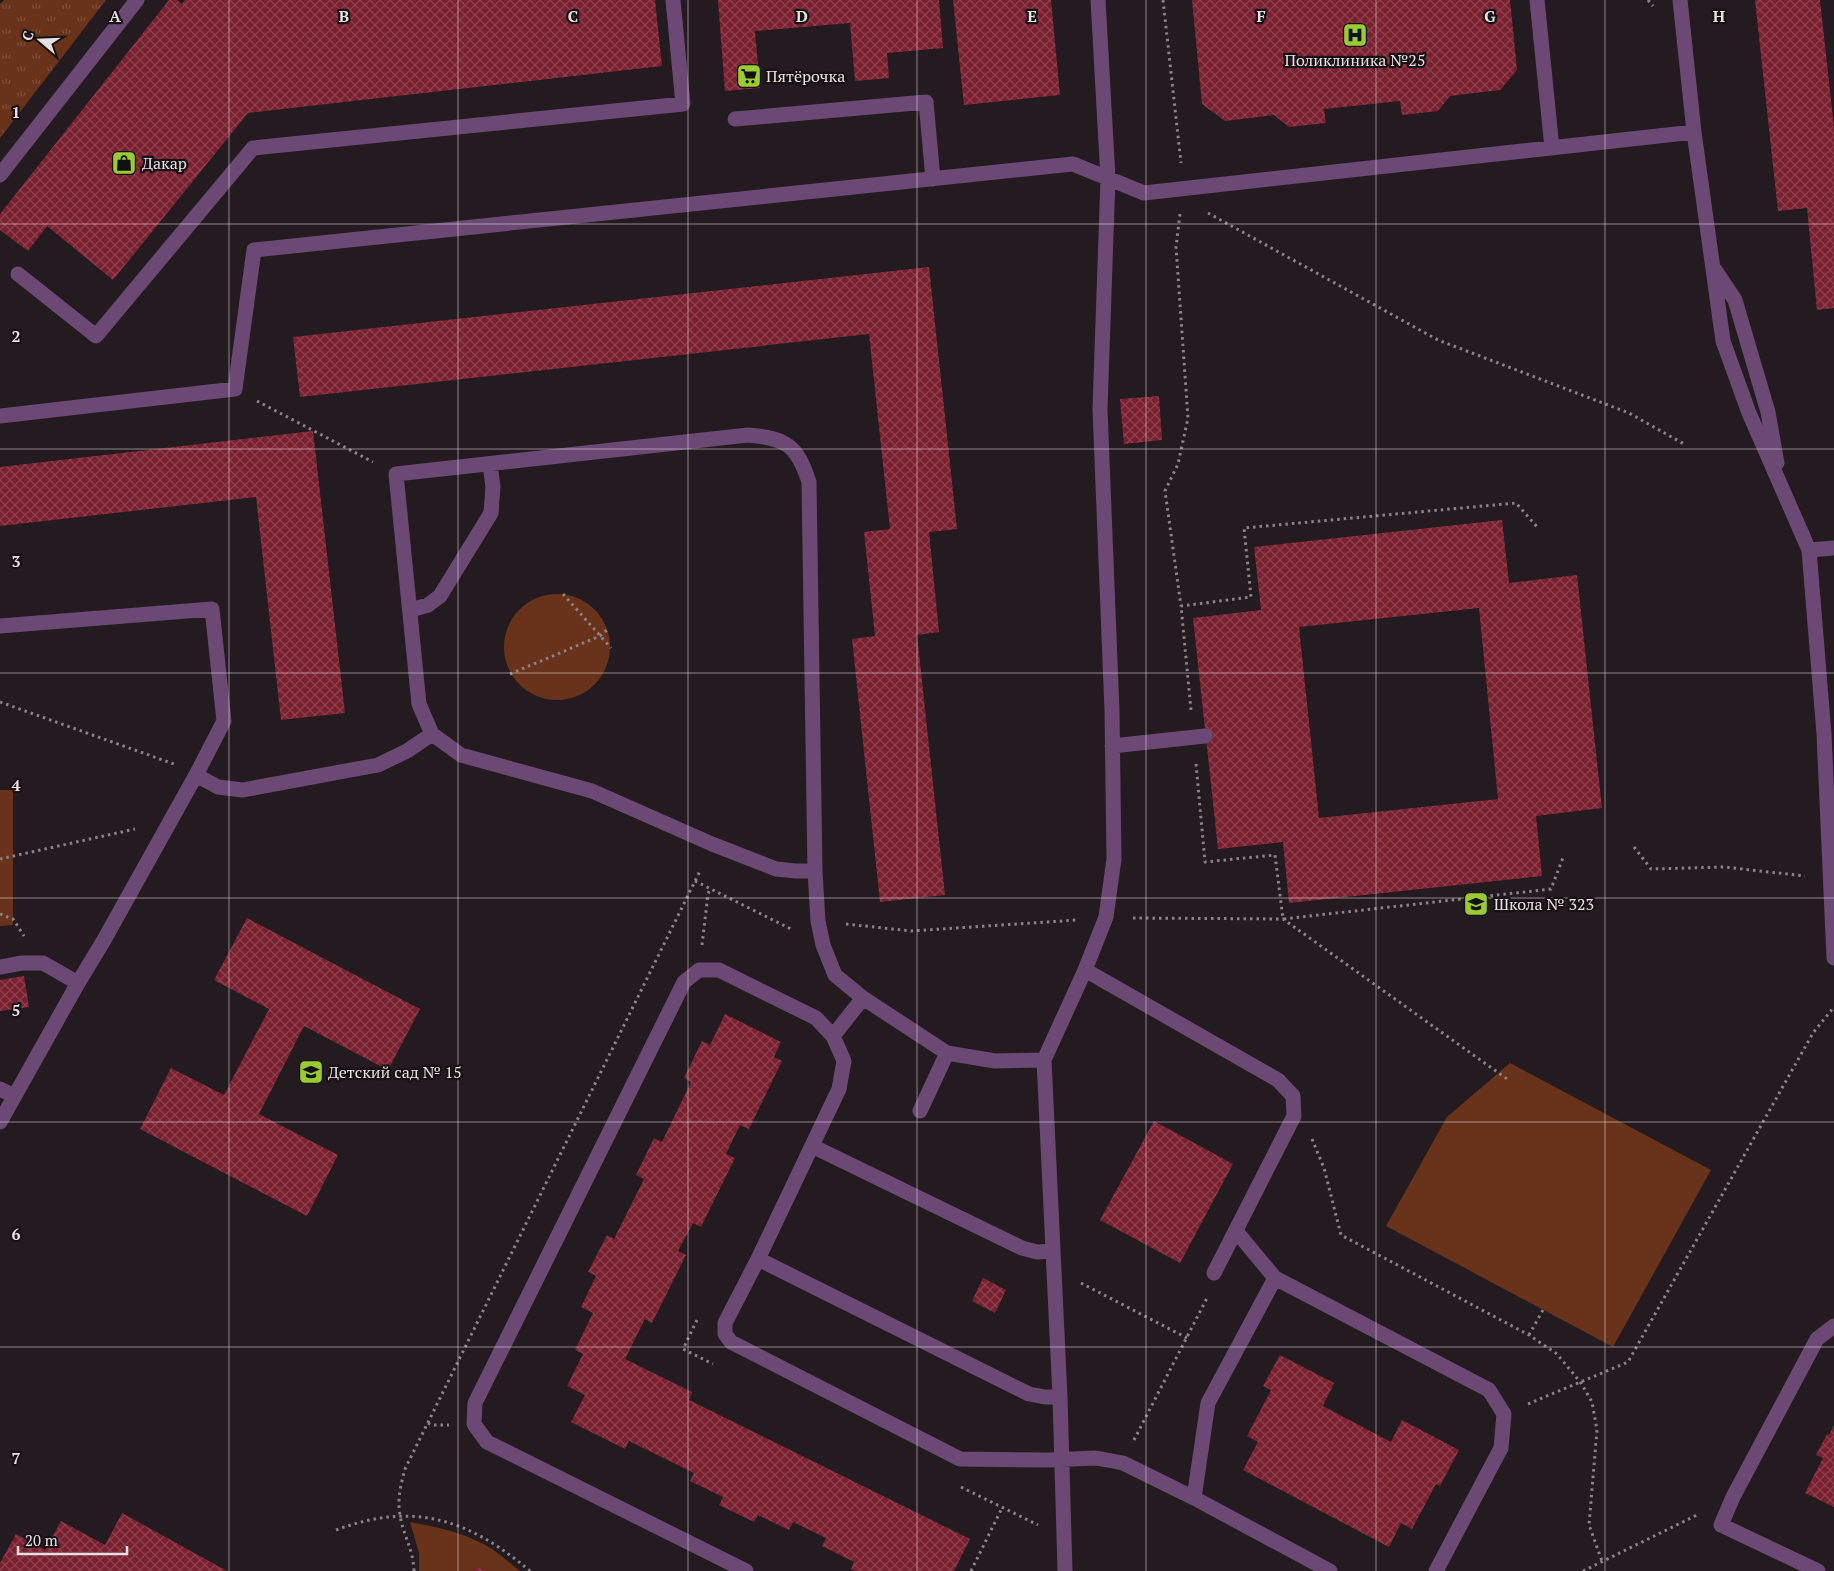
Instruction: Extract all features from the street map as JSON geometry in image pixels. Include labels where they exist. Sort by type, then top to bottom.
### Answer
[{"type":"lane","points":[[0,175],[137,0]]},
{"type":"lane","points":[[18,274],[96,336],[254,148],[683,104],[673,0]]},
{"type":"lane","points":[[1064,1571],[1060,1397],[1044,1060],[1085,970],[1106,917],[1114,859],[1112,746],[1100,409],[1108,178],[1098,0]]},
{"type":"lane","points":[[1537,0],[1552,148]]},
{"type":"lane","points":[[1680,0],[1694,132],[1723,340],[1749,413],[1809,550],[1824,734],[1834,958]]},
{"type":"lane","points":[[735,119],[926,102],[933,179]]},
{"type":"lane","points":[[0,416],[235,389],[254,250],[1072,164],[1144,193],[1694,132]]},
{"type":"lane","points":[[1712,267],[1736,300],[1768,412],[1780,485]]},
{"type":"lane","points":[[815,871],[776,869],[712,844],[592,791],[461,755],[432,734],[419,704],[396,474],[748,435],[769,436],[790,445],[802,462],[809,482],[815,871],[818,921],[823,945],[835,975],[863,998],[947,1053],[995,1061],[1044,1060]]},
{"type":"lane","points":[[411,610],[428,605],[440,596],[491,513],[492,487],[490,464]]},
{"type":"lane","points":[[1809,550],[1834,548]]},
{"type":"lane","points":[[0,626],[212,608],[224,721],[104,940],[0,1122]]},
{"type":"lane","points":[[196,775],[218,787],[243,790],[378,766],[407,751],[432,734]]},
{"type":"lane","points":[[1112,746],[1205,736]]},
{"type":"lane","points":[[0,967],[22,963],[43,963],[78,983]]},
{"type":"lane","points":[[746,1571],[487,1442],[474,1424],[475,1403],[492,1368],[684,982],[699,970],[719,970],[816,1018],[833,1036],[844,1061],[839,1089],[758,1259],[725,1323],[725,1334],[731,1342],[960,1459],[1061,1460],[1096,1458],[1123,1463],[1194,1498],[1330,1571]]},
{"type":"lane","points":[[1085,970],[1278,1080],[1293,1096],[1294,1116],[1214,1273]]},
{"type":"lane","points":[[833,1036],[863,998]]},
{"type":"lane","points":[[920,1111],[947,1053]]},
{"type":"lane","points":[[0,1089],[14,1096]]},
{"type":"lane","points":[[812,1146],[1022,1248],[1037,1252],[1053,1251]]},
{"type":"lane","points":[[1236,1231],[1275,1278],[1490,1390],[1504,1414],[1501,1448],[1436,1571]]},
{"type":"lane","points":[[758,1259],[1029,1394],[1060,1397]]},
{"type":"lane","points":[[1194,1498],[1208,1404],[1275,1278]]},
{"type":"lane","points":[[1818,1571],[1721,1525],[1817,1339],[1834,1326]]},
{"type":"path","points":[[1163,0],[1183,189],[1176,248],[1188,418],[1178,464],[1165,491],[1181,606]]},
{"type":"path","points":[[1183,189],[1195,205],[1438,340],[1629,413],[1684,444]]},
{"type":"path","points":[[235,389],[396,474]]},
{"type":"path","points":[[1192,604],[1251,597],[1244,528],[1516,503],[1538,528]]},
{"type":"path","points":[[564,594],[611,648]]},
{"type":"path","points":[[510,674],[600,636],[608,629]]},
{"type":"path","points":[[0,702],[182,767],[196,775]]},
{"type":"path","points":[[0,860],[169,822]]},
{"type":"path","points":[[414,1571],[414,1556],[400,1516],[399,1494],[405,1469],[712,844]]},
{"type":"path","points":[[1634,847],[1651,869],[1724,867],[1809,876],[1830,873]]},
{"type":"path","points":[[1126,918],[1282,919],[1551,889],[1564,854]]},
{"type":"path","points":[[1205,856],[1205,862],[1275,855],[1282,919],[1507,1079]]},
{"type":"path","points":[[695,881],[823,945]]},
{"type":"path","points":[[699,970],[710,889]]},
{"type":"path","points":[[0,914],[13,919]]},
{"type":"path","points":[[818,921],[911,931],[1087,919]]},
{"type":"path","points":[[1504,1414],[1628,1362],[1813,1033],[1834,1007]]},
{"type":"path","points":[[1294,1116],[1306,1123],[1324,1168],[1341,1235],[1529,1336],[1557,1354],[1581,1382],[1592,1402],[1597,1430],[1589,1525],[1602,1562]]},
{"type":"path","points":[[1054,1269],[1187,1338]]},
{"type":"path","points":[[1123,1463],[1215,1282],[1214,1273]]},
{"type":"path","points":[[1529,1336],[1543,1310]]},
{"type":"path","points":[[701,1314],[683,1349],[718,1367]]},
{"type":"path","points":[[958,1486],[1050,1531],[1064,1531]]},
{"type":"path","points":[[1583,1571],[1734,1497]]},
{"type":"path","points":[[971,1571],[1002,1508]]},
{"type":"path","points":[[336,1530],[357,1522],[400,1516],[432,1518],[465,1528],[494,1543],[530,1571]]},
{"type":"green space","points":[[4,0],[106,0],[0,138],[0,4]]},
{"type":"green space","points":[[557,594],[577,598],[595,609],[606,627],[610,647],[606,667],[595,685],[577,696],[557,700],[537,696],[519,685],[508,667],[504,647],[508,627],[519,609],[537,598]]},
{"type":"green space","points":[[0,790],[13,790],[13,925],[0,926]]},
{"type":"green space","points":[[1510,1063],[1711,1170],[1613,1347],[1386,1226],[1447,1117]]},
{"type":"green space","points":[[410,1522],[442,1529],[473,1539],[492,1549],[520,1571],[419,1571],[419,1553]]},
{"type":"building","name":"Дакар","points":[[169,0],[177,0],[182,4],[185,0],[655,0],[662,66],[248,113],[113,280],[47,226],[28,251],[0,230],[0,214]]},
{"type":"building","points":[[718,0],[939,0],[943,48],[887,53],[889,78],[855,81],[850,23],[755,31],[760,88],[725,91]]},
{"type":"building","points":[[953,0],[1051,0],[1060,95],[964,105]]},
{"type":"building","name":"Поликлиника №25","points":[[1192,0],[1510,0],[1517,70],[1500,90],[1450,96],[1438,111],[1402,115],[1400,101],[1324,109],[1326,123],[1289,127],[1274,115],[1225,121],[1202,104]]},
{"type":"building","points":[[1755,0],[1820,0],[1834,128],[1834,308],[1817,310],[1807,208],[1778,211]]},
{"type":"building","points":[[929,267],[957,529],[929,532],[939,632],[917,635],[945,895],[880,902],[852,639],[875,636],[864,532],[890,529],[869,334],[300,397],[293,337]]},
{"type":"building","points":[[1159,396],[1162,440],[1124,444],[1120,399]]},
{"type":"building","points":[[313,431],[345,713],[281,720],[256,497],[0,526],[0,467]]},
{"type":"building","points":[[1502,520],[1509,583],[1577,575],[1602,808],[1536,816],[1542,876],[1289,903],[1283,842],[1218,849],[1193,618],[1261,610],[1254,547]],"holes":[[[1479,608],[1498,799],[1319,818],[1299,627]]]},
{"type":"building","points":[[247,918],[420,1009],[388,1070],[304,1026],[259,1114],[338,1155],[307,1216],[140,1129],[171,1068],[224,1095],[269,1009],[214,980]]},
{"type":"building","points":[[24,976],[29,1007],[0,1011],[0,980]]},
{"type":"building","points":[[725,1014],[781,1042],[774,1057],[782,1061],[749,1129],[740,1125],[726,1154],[735,1158],[701,1227],[693,1223],[678,1251],[686,1255],[652,1323],[645,1319],[625,1359],[692,1392],[689,1400],[970,1539],[954,1571],[854,1571],[851,1569],[854,1562],[822,1546],[826,1538],[793,1522],[789,1530],[758,1515],[754,1522],[719,1505],[723,1497],[690,1481],[694,1473],[629,1441],[625,1449],[571,1422],[585,1395],[567,1386],[583,1354],[575,1350],[593,1313],[581,1307],[596,1276],[588,1272],[607,1235],[614,1239],[644,1179],[636,1175],[654,1138],[662,1142],[691,1082],[684,1078],[702,1041],[710,1045]]},
{"type":"building","points":[[1154,1121],[1233,1164],[1180,1263],[1100,1220]]},
{"type":"building","points":[[983,1278],[1006,1290],[995,1313],[972,1301]]},
{"type":"building","points":[[1280,1355],[1334,1383],[1323,1406],[1391,1442],[1402,1420],[1459,1450],[1440,1486],[1436,1484],[1412,1529],[1401,1523],[1389,1547],[1243,1470],[1258,1442],[1247,1436],[1271,1390],[1263,1386]]},
{"type":"building","points":[[1834,1425],[1834,1507],[1805,1493],[1823,1458],[1816,1455]]},
{"type":"building","points":[[122,1513],[227,1571],[0,1571],[0,1563],[16,1534],[45,1550],[61,1521],[105,1545]]},
{"type":"building","points":[[474,1567],[485,1570],[485,1571],[473,1571]]},
{"type":"place","name":"Поликлиника №25","points":[[1355,35]]},
{"type":"place","name":"Пятёрочка","points":[[749,76]]},
{"type":"place","name":"Дакар","points":[[124,163]]},
{"type":"place","name":"Школа № 323","points":[[1476,904]]},
{"type":"place","name":"Детский сад № 15","points":[[311,1072]]}]
